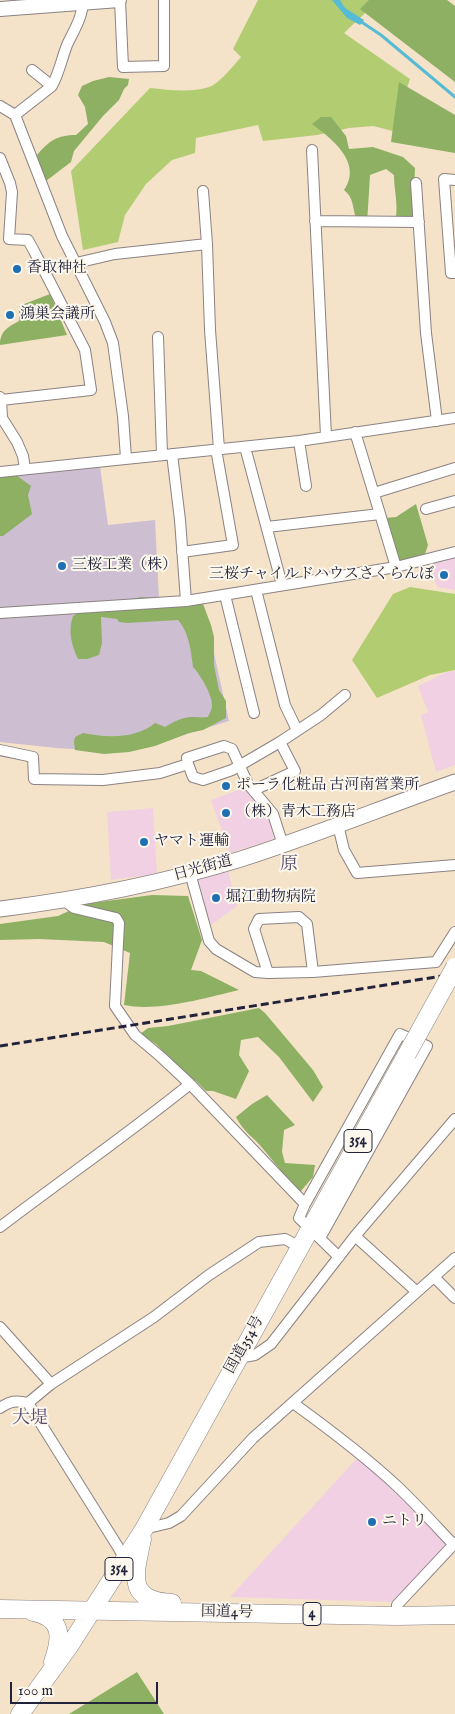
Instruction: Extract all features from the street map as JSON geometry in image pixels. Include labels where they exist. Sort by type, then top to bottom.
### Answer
[{"type":"highway","name":"国道354号","points":[[20,1714],[94,1610],[144,1529],[300,1247],[315,1233],[407,1054],[455,967]]},
{"type":"highway","points":[[144,1529],[136,1573],[137,1587],[141,1593],[154,1601],[196,1604],[216,1613]]},
{"type":"highway","name":"国道4号","points":[[0,1609],[397,1616],[455,1615]]},
{"type":"highway","points":[[20,1609],[47,1616],[57,1626],[59,1643],[47,1677]]},
{"type":"main road","name":"日光街道","points":[[0,909],[190,874],[283,845],[455,782]]},
{"type":"street","points":[[0,9],[120,0],[123,67],[164,66],[164,0]]},
{"type":"street","points":[[15,115],[52,86],[67,45],[80,19],[83,2]]},
{"type":"street","points":[[32,70],[52,86]]},
{"type":"street","points":[[0,106],[15,115],[62,236],[105,322],[113,343],[123,416],[126,458]]},
{"type":"street","points":[[312,150],[326,436]]},
{"type":"street","points":[[0,158],[12,192],[9,239],[28,240],[85,350],[91,390],[0,399],[2,418],[17,442],[23,456],[25,469]]},
{"type":"street","points":[[455,180],[444,179],[451,273],[455,273]]},
{"type":"street","points":[[416,183],[426,334],[437,422]]},
{"type":"street","points":[[182,552],[233,545],[218,449],[203,191]]},
{"type":"street","points":[[315,221],[419,222]]},
{"type":"street","points":[[76,263],[115,254],[207,244]]},
{"type":"street","points":[[158,337],[167,454],[180,520],[186,601]]},
{"type":"street","points":[[0,472],[299,441],[455,418]]},
{"type":"street","points":[[355,432],[396,567]]},
{"type":"street","points":[[299,441],[306,486]]},
{"type":"street","points":[[245,447],[282,585]]},
{"type":"street","points":[[374,493],[455,468]]},
{"type":"street","points":[[426,509],[455,501]]},
{"type":"street","points":[[267,527],[380,514]]},
{"type":"street","points":[[0,614],[186,601],[396,567],[455,552]]},
{"type":"street","points":[[256,590],[285,705],[297,730]]},
{"type":"street","points":[[225,595],[254,713]]},
{"type":"street","points":[[283,845],[273,814],[248,784],[240,766],[232,749],[224,746],[187,758],[193,777],[204,780],[232,770],[240,766],[280,742],[321,716],[345,695]]},
{"type":"street","points":[[254,790],[295,770],[280,742]]},
{"type":"street","points":[[0,750],[33,758],[34,779],[103,780],[160,773],[188,764]]},
{"type":"street","points":[[338,825],[344,850],[357,873],[455,865]]},
{"type":"street","points":[[190,874],[209,941],[216,949],[255,972],[313,972],[436,962],[455,932]]},
{"type":"street","points":[[62,899],[74,908],[116,918],[120,923],[115,1006],[135,1035],[190,1084],[305,1204]]},
{"type":"street","points":[[268,973],[254,929],[259,919],[298,917],[307,924],[313,972]]},
{"type":"street","points":[[315,1233],[426,1046],[400,1034],[299,1218],[339,1257]]},
{"type":"street","points":[[0,1227],[190,1084]]},
{"type":"street","points":[[238,1358],[255,1355],[271,1344],[355,1236],[455,1119]]},
{"type":"street","points":[[355,1236],[417,1292]]},
{"type":"street","points":[[28,1403],[51,1384],[154,1317],[209,1275],[259,1242],[285,1239],[300,1247]]},
{"type":"street","points":[[144,1529],[169,1523],[180,1516],[253,1438],[455,1258]]},
{"type":"street","points":[[434,1277],[455,1298]]},
{"type":"street","points":[[0,1327],[51,1384]]},
{"type":"street","points":[[0,1408],[8,1402],[18,1400],[28,1403],[125,1560]]},
{"type":"street","points":[[293,1403],[338,1435],[366,1458],[398,1487],[454,1544],[397,1605],[397,1616]]},
{"type":"shaded area","points":[[100,466],[108,525],[155,520],[159,599],[0,608],[0,476]]},
{"type":"shaded area","name":"三桜チャイルドハウスさくらんぼ","points":[[455,556],[455,590],[437,587],[430,563]]},
{"type":"shaded area","points":[[203,604],[229,721],[129,752],[56,748],[0,742],[0,617]]},
{"type":"shaded area","points":[[455,671],[455,765],[436,772],[421,715],[428,712],[418,686],[447,672]]},
{"type":"shaded area","points":[[244,788],[268,815],[274,839],[230,853],[211,800]]},
{"type":"shaded area","points":[[153,808],[157,874],[111,880],[107,812]]},
{"type":"shaded area","points":[[228,871],[237,906],[210,926],[198,878]]},
{"type":"shaded area","points":[[358,1457],[448,1543],[392,1602],[230,1597]]},
{"type":"green space","points":[[258,0],[379,0],[344,33],[410,79],[393,131],[373,126],[263,141],[258,125],[196,138],[195,153],[172,160],[146,184],[125,215],[118,242],[83,250],[71,171],[150,88],[195,90],[209,87],[222,78],[241,57],[233,49]]},
{"type":"green space","points":[[369,0],[447,0],[455,6],[455,82],[360,9]]},
{"type":"green space","points":[[109,77],[129,79],[128,85],[119,100],[74,151],[71,162],[46,181],[40,169],[37,155],[54,140],[64,136],[76,135],[88,124],[85,107],[78,95],[82,86]]},
{"type":"green space","points":[[399,82],[455,115],[455,153],[391,142]]},
{"type":"green space","points":[[321,117],[331,117],[346,136],[349,149],[373,147],[403,157],[415,168],[413,220],[396,217],[397,206],[394,175],[386,169],[370,175],[367,224],[356,218],[351,199],[344,190],[349,180],[350,170],[347,161],[336,144],[312,124]]},
{"type":"green space","points":[[50,294],[67,335],[0,345],[3,333],[19,321],[19,306]]},
{"type":"green space","points":[[0,475],[16,475],[31,486],[28,495],[32,514],[3,536],[0,536]]},
{"type":"green space","points":[[416,504],[428,545],[425,554],[398,562],[385,518],[396,517]]},
{"type":"green space","points":[[410,587],[455,594],[455,670],[430,675],[377,698],[352,660],[393,594]]},
{"type":"green space","points":[[142,597],[203,604],[214,637],[214,665],[219,690],[226,701],[226,718],[203,730],[189,733],[155,746],[129,752],[104,754],[75,750],[75,737],[83,733],[102,736],[130,735],[155,723],[165,727],[184,718],[208,717],[212,702],[208,691],[193,667],[187,636],[178,620],[127,623],[119,622],[117,619],[101,617],[102,643],[99,655],[87,659],[78,659],[71,638],[73,616],[100,602],[122,601]]},
{"type":"green space","points":[[152,895],[188,896],[202,940],[191,970],[201,971],[239,990],[197,1000],[151,1007],[124,1005],[130,953],[104,942],[39,939],[0,940],[0,924],[58,916],[84,904]]},
{"type":"green space","points":[[259,1008],[313,1070],[323,1087],[313,1102],[279,1057],[258,1037],[241,1040],[239,1055],[249,1071],[236,1099],[213,1091],[206,1091],[196,1081],[186,1076],[156,1044],[140,1034],[148,1028],[168,1026]]},
{"type":"green space","points":[[267,1095],[295,1125],[284,1130],[282,1152],[285,1163],[315,1165],[313,1177],[300,1192],[242,1127],[236,1117]]},
{"type":"green space","points":[[137,1672],[164,1714],[69,1714]]},
{"type":"water","points":[[332,0],[340,0],[345,8],[364,20],[360,25],[347,18]]},
{"type":"waterway","points":[[360,21],[381,35],[455,97]]},
{"type":"railway","points":[[0,1046],[455,974]]},
{"type":"place","name":"香取神社","points":[[17,269]]},
{"type":"place","name":"鴻巣会議所","points":[[10,315]]},
{"type":"place","name":"三桜工業（株）","points":[[62,566]]},
{"type":"place","name":"三桜チャイルドハウスさくらんぼ","points":[[444,575]]},
{"type":"place","name":"ポーラ化粧品 古河南営業所","points":[[226,786]]},
{"type":"place","name":"（株）青木工務店","points":[[226,813]]},
{"type":"place","name":"ヤマト運輸","points":[[144,842]]},
{"type":"place","name":"堀江動物病院","points":[[216,898]]},
{"type":"place","name":"ニトリ","points":[[372,1522]]},
{"type":"district","name":"原","points":[[289,865]]},
{"type":"district","name":"大堤","points":[[30,1419]]}]
